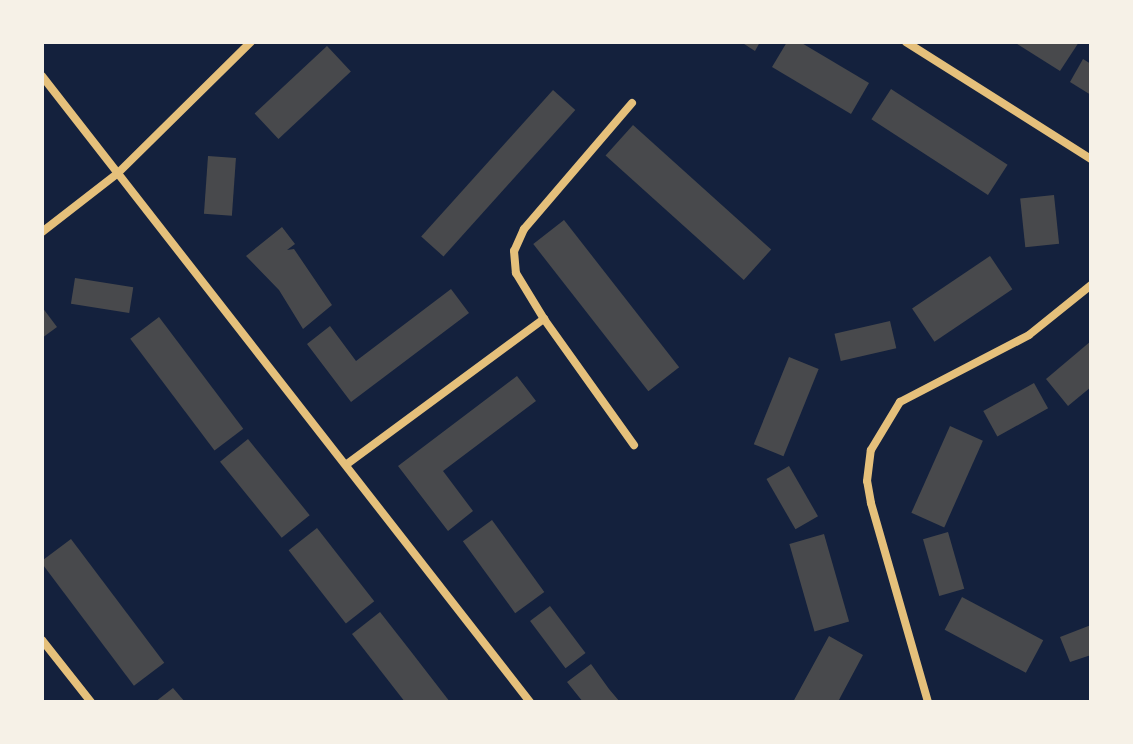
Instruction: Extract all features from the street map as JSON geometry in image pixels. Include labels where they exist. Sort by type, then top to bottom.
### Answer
[{"type":"street","points":[[42,232],[118,173],[251,42]]},
{"type":"street","points":[[906,42],[1091,159]]},
{"type":"street","points":[[42,76],[530,702]]},
{"type":"street","points":[[632,103],[524,229],[514,251],[516,273],[544,319],[634,445]]},
{"type":"street","points":[[928,702],[871,503],[867,481],[871,450],[900,402],[1029,335],[1091,285]]},
{"type":"street","points":[[347,464],[544,319]]},
{"type":"street","points":[[42,640],[91,702]]},
{"type":"building","points":[[741,42],[760,42],[755,51]]},
{"type":"building","points":[[787,42],[800,42],[869,83],[851,114],[772,67]]},
{"type":"building","points":[[1014,42],[1079,42],[1060,71]]},
{"type":"building","points":[[327,46],[351,72],[278,139],[255,114]]},
{"type":"building","points":[[1083,59],[1091,64],[1091,95],[1070,82]]},
{"type":"building","points":[[891,89],[1008,165],[988,195],[871,119]]},
{"type":"building","points":[[553,90],[575,110],[443,256],[421,236]]},
{"type":"building","points":[[633,125],[771,249],[744,280],[606,155]]},
{"type":"building","points":[[208,156],[236,158],[232,216],[204,214]]},
{"type":"building","points":[[1054,195],[1059,244],[1025,247],[1020,199]]},
{"type":"building","points":[[564,220],[679,367],[648,391],[533,244]]},
{"type":"building","points":[[282,227],[295,244],[287,250],[294,249],[332,305],[303,329],[279,290],[246,256]]},
{"type":"building","points":[[990,256],[1012,289],[934,342],[912,309]]},
{"type":"building","points":[[75,278],[133,287],[129,313],[71,304]]},
{"type":"building","points":[[451,289],[469,313],[351,402],[307,344],[330,326],[356,361]]},
{"type":"building","points":[[42,307],[57,327],[42,338]]},
{"type":"building","points":[[159,317],[243,429],[215,450],[130,339]]},
{"type":"building","points":[[890,321],[896,348],[841,361],[834,334]]},
{"type":"building","points":[[1091,341],[1091,387],[1068,406],[1046,379]]},
{"type":"building","points":[[789,357],[819,369],[783,456],[754,444]]},
{"type":"building","points":[[517,376],[536,401],[443,471],[473,511],[448,531],[398,466]]},
{"type":"building","points":[[1034,383],[1048,408],[997,436],[983,411]]},
{"type":"building","points":[[950,426],[983,441],[944,527],[911,513]]},
{"type":"building","points":[[248,439],[310,515],[282,538],[220,462]]},
{"type":"building","points":[[789,466],[818,516],[795,529],[766,479]]},
{"type":"building","points":[[492,520],[544,592],[515,613],[463,541]]},
{"type":"building","points":[[317,528],[374,601],[346,623],[289,550]]},
{"type":"building","points":[[948,532],[964,589],[939,596],[923,539]]},
{"type":"building","points":[[824,534],[849,621],[814,631],[789,544]]},
{"type":"building","points":[[71,539],[164,663],[134,686],[42,564]]},
{"type":"building","points":[[962,597],[1043,640],[1026,673],[945,630]]},
{"type":"building","points":[[550,606],[586,653],[566,668],[530,621]]},
{"type":"building","points":[[380,612],[450,702],[405,702],[352,634]]},
{"type":"building","points":[[1091,625],[1091,655],[1070,662],[1060,637]]},
{"type":"building","points":[[829,636],[863,655],[838,702],[793,702]]},
{"type":"building","points":[[591,664],[620,702],[583,702],[567,682]]},
{"type":"building","points":[[173,688],[185,702],[155,702]]}]
